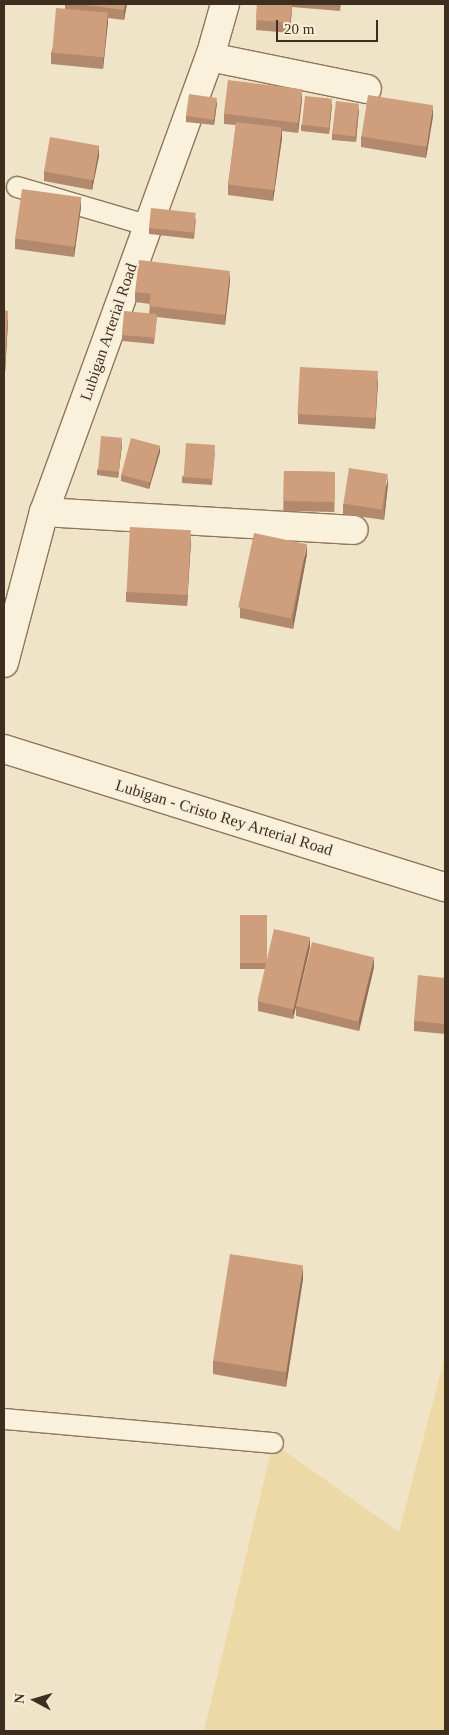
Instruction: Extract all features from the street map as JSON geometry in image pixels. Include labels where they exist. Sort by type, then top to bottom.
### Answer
[{"type":"main road","name":"Lubigan Arterial Road","points":[[4,663],[44,512],[146,225],[210,57],[225,4]]},
{"type":"main road","points":[[210,57],[367,89]]},
{"type":"main road","points":[[44,512],[353,530]]},
{"type":"main road","name":"Lubigan - Cristo Rey Arterial Road","points":[[4,749],[445,888]]},
{"type":"lane","points":[[17,187],[146,225]]},
{"type":"lane","points":[[4,1419],[273,1443]]},
{"type":"sand","points":[[445,1356],[445,1731],[204,1731],[273,1443],[399,1532]]},
{"type":"building","points":[[79,4],[125,4],[124,10]]},
{"type":"building","points":[[257,4],[292,4],[290,23],[256,20]]},
{"type":"building","points":[[56,8],[108,13],[104,57],[52,53]]},
{"type":"building","points":[[228,80],[302,89],[298,123],[224,114]]},
{"type":"building","points":[[189,94],[217,98],[214,120],[186,116]]},
{"type":"building","points":[[368,95],[433,105],[427,147],[361,136]]},
{"type":"building","points":[[305,96],[332,99],[329,128],[302,125]]},
{"type":"building","points":[[336,101],[359,104],[355,137],[332,134]]},
{"type":"building","points":[[236,122],[282,128],[274,190],[228,185]]},
{"type":"building","points":[[50,137],[99,146],[93,180],[44,171]]},
{"type":"building","points":[[22,189],[81,197],[74,247],[15,239]]},
{"type":"building","points":[[151,208],[196,213],[194,233],[149,228]]},
{"type":"building","points":[[139,260],[230,271],[225,315],[149,306],[151,294],[135,292]]},
{"type":"building","points":[[4,310],[8,311],[5,362],[4,362]]},
{"type":"building","points":[[124,311],[157,314],[155,338],[122,335]]},
{"type":"building","points":[[300,367],[378,371],[375,418],[298,414]]},
{"type":"building","points":[[101,436],[122,438],[119,472],[98,470]]},
{"type":"building","points":[[131,438],[160,446],[150,482],[121,475]]},
{"type":"building","points":[[186,443],[215,445],[213,479],[184,477]]},
{"type":"building","points":[[349,468],[388,474],[382,510],[343,504]]},
{"type":"building","points":[[284,471],[335,472],[334,502],[283,501]]},
{"type":"building","points":[[130,527],[191,530],[188,595],[127,592]]},
{"type":"building","points":[[254,533],[307,544],[291,619],[238,607]]},
{"type":"building","points":[[240,915],[267,915],[267,963],[240,963]]},
{"type":"building","points":[[274,929],[310,937],[293,1009],[257,1001]]},
{"type":"building","points":[[312,942],[374,957],[358,1022],[296,1006]]},
{"type":"building","points":[[418,975],[445,978],[445,1024],[414,1021]]},
{"type":"building","points":[[230,1254],[303,1266],[286,1372],[213,1361]]}]
